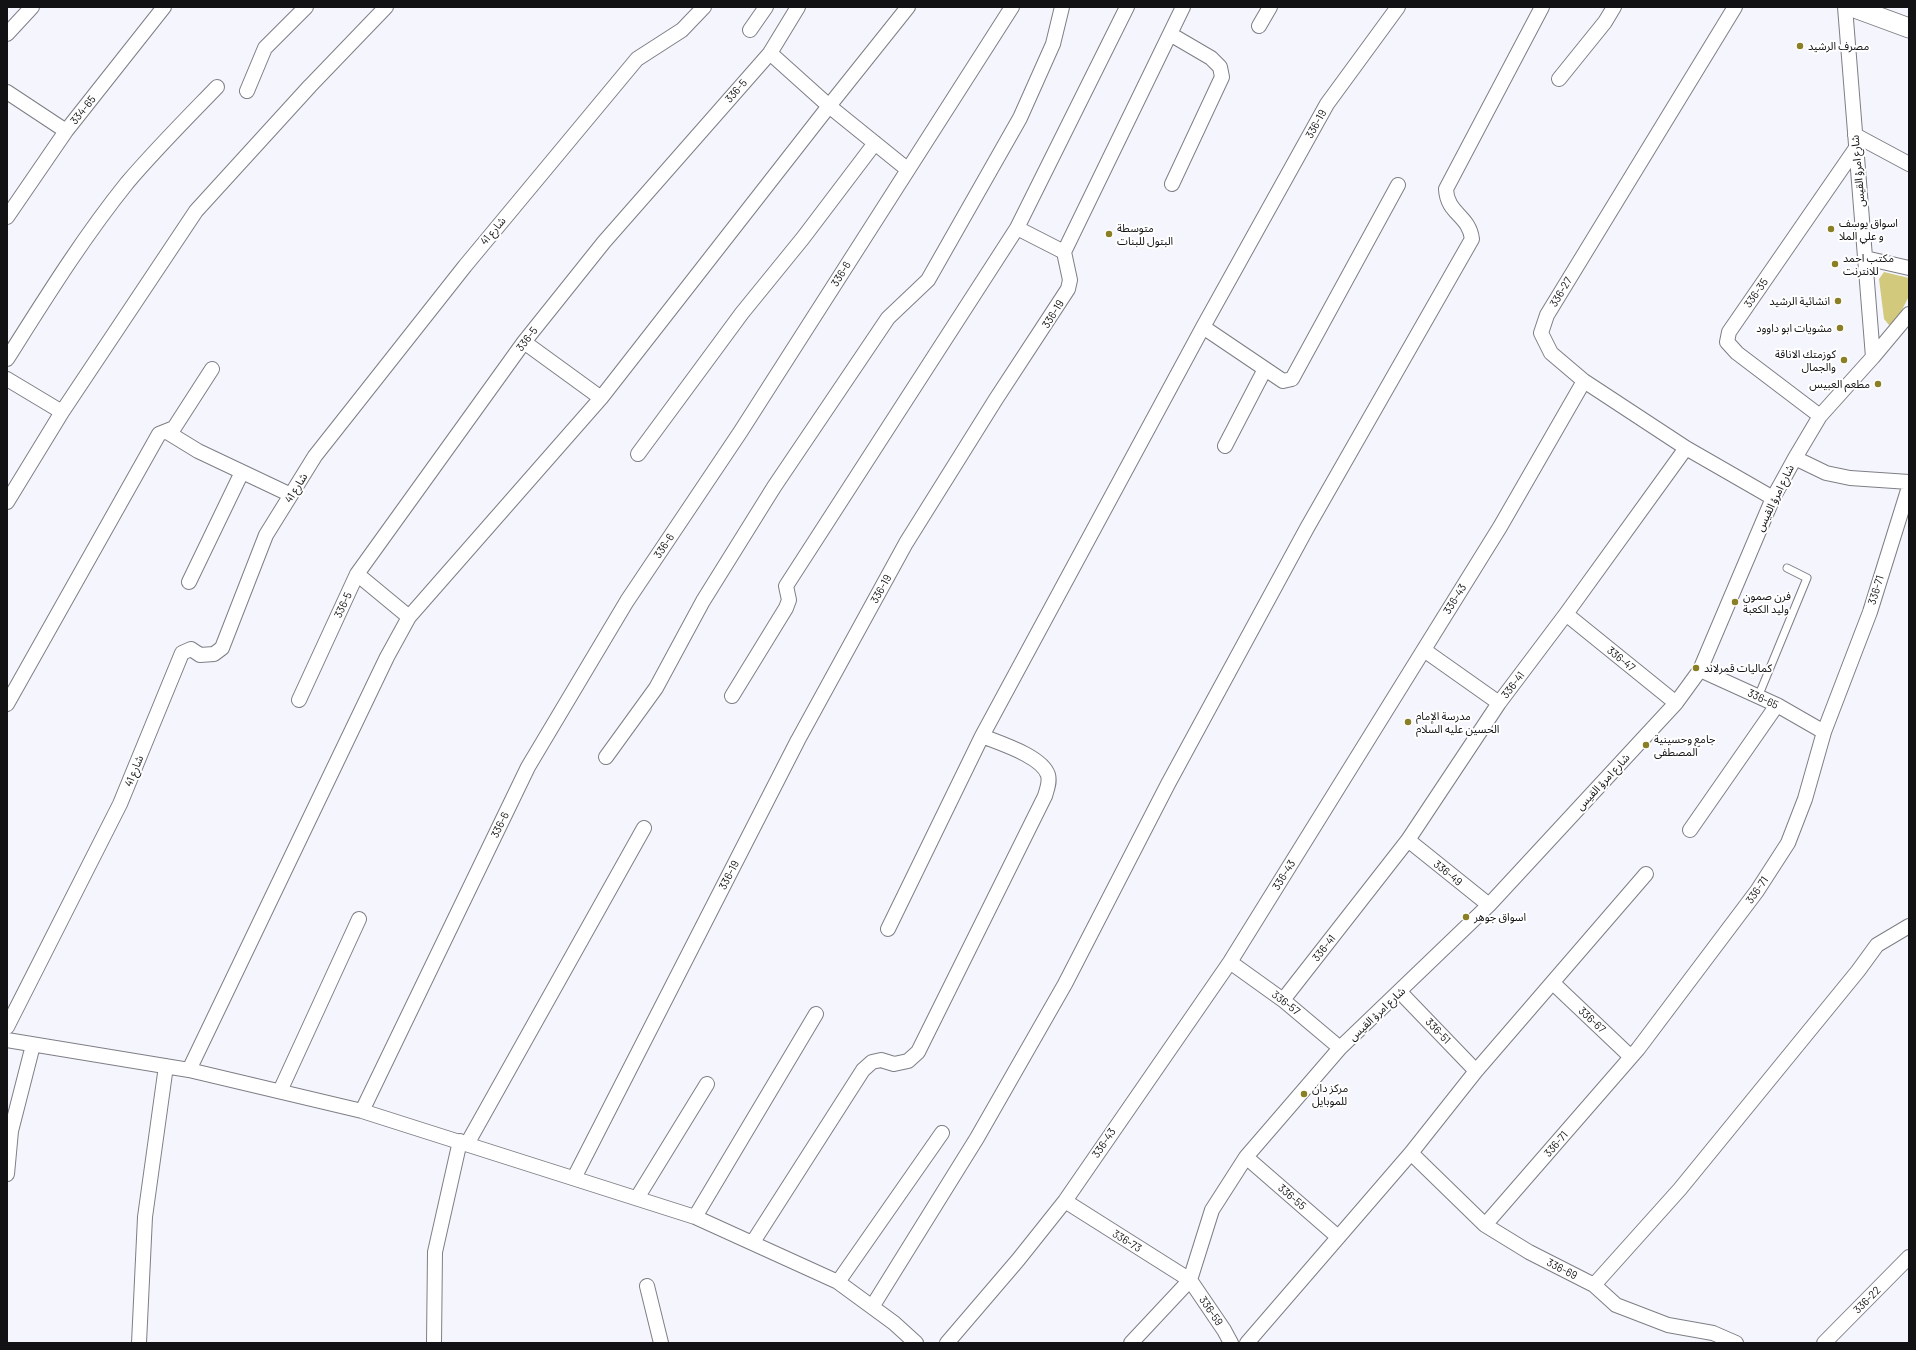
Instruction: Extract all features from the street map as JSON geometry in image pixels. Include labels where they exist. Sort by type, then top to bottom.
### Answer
[{"type":"street","points":[[7,34],[32,7]]},
{"type":"street","name":"334-65","points":[[7,217],[66,131],[164,7]]},
{"type":"street","points":[[247,91],[265,48],[306,7]]},
{"type":"street","points":[[7,502],[62,412],[196,211],[310,86],[386,7]]},
{"type":"street","name":"شارع 41","points":[[7,1027],[120,804],[182,654],[191,649],[200,655],[214,654],[222,648],[266,535],[315,456],[465,266],[637,59],[682,30],[704,7]]},
{"type":"street","points":[[750,30],[766,7]]},
{"type":"street","name":"336-5","points":[[299,700],[357,574],[524,342],[604,242],[770,53],[798,7]]},
{"type":"street","points":[[189,1070],[408,617],[601,398],[908,7]]},
{"type":"street","name":"336-6","points":[[362,1111],[528,767],[627,601],[741,431],[907,169],[1012,7]]},
{"type":"street","points":[[606,758],[656,688],[703,601],[774,487],[888,318],[928,280],[1020,118],[1052,44],[1062,7]]},
{"type":"street","points":[[732,696],[786,608],[789,600],[786,586],[1017,228],[1127,7]]},
{"type":"street","points":[[1017,228],[1064,252],[1183,7]]},
{"type":"street","points":[[1259,26],[1270,7]]},
{"type":"street","name":"336-19","points":[[888,929],[982,736],[1203,327],[1326,104],[1398,7]]},
{"type":"street","points":[[872,1307],[977,1138],[1065,984],[1168,784],[1307,528],[1472,239],[1469,226],[1446,200],[1446,189],[1542,7]]},
{"type":"street","points":[[1559,79],[1605,22],[1614,7]]},
{"type":"street","name":"336-27","points":[[1735,7],[1547,315],[1541,333],[1551,353],[1584,381],[1686,448],[1773,498]]},
{"type":"street","name":"شارع امرؤ القيس","points":[[1131,1343],[1190,1280],[1212,1210],[1246,1157],[1340,1048],[1400,992],[1488,905],[1676,704],[1700,670],[1773,498],[1795,458],[1820,416],[1873,357],[1845,7]]},
{"type":"street","points":[[1852,7],[1908,24]]},
{"type":"street","points":[[1170,34],[1211,58],[1220,67],[1222,78],[1172,184]]},
{"type":"street","points":[[770,53],[829,106],[907,169]]},
{"type":"street","points":[[7,359],[51,289],[127,184],[157,149],[217,87]]},
{"type":"street","points":[[7,92],[66,131]]},
{"type":"street","points":[[1856,141],[1909,164]]},
{"type":"street","name":"336-35","points":[[1820,416],[1737,353],[1727,342],[1729,332],[1856,141]]},
{"type":"street","points":[[638,454],[742,313],[803,238],[875,143]]},
{"type":"street","points":[[1203,327],[1283,381],[1292,379],[1398,185]]},
{"type":"street","name":"336-19","points":[[574,1178],[798,740],[903,550],[996,399],[1068,290],[1070,280],[1064,252]]},
{"type":"street","points":[[1865,258],[1909,268]]},
{"type":"street","points":[[1873,357],[1909,314]]},
{"type":"street","points":[[524,342],[601,398]]},
{"type":"street","points":[[7,704],[159,434],[174,428],[212,369]]},
{"type":"street","points":[[1225,446],[1265,369]]},
{"type":"street","points":[[7,379],[62,412]]},
{"type":"street","name":"336-43","points":[[947,1343],[1018,1260],[1065,1201],[1230,962],[1500,527],[1584,381]]},
{"type":"street","points":[[167,432],[198,451],[291,495]]},
{"type":"street","name":"336-41","points":[[1283,1000],[1408,840],[1499,704],[1686,448]]},
{"type":"street","points":[[1795,458],[1826,473],[1850,478],[1909,482]]},
{"type":"street","points":[[189,582],[242,472]]},
{"type":"street","name":"336-71","points":[[1485,1225],[1631,1057],[1757,891],[1788,843],[1805,799],[1824,732],[1870,612],[1909,487]]},
{"type":"street","points":[[357,574],[408,617]]},
{"type":"street","name":"336-47","points":[[1566,614],[1676,704]]},
{"type":"street","points":[[1424,650],[1499,704]]},
{"type":"street","name":"336-65","points":[[1700,670],[1777,705],[1824,732]]},
{"type":"street","points":[[1690,830],[1777,705]]},
{"type":"street","points":[[753,1242],[863,1070],[872,1062],[882,1060],[894,1064],[908,1061],[918,1052],[1045,796],[1049,782],[1048,774],[1045,768],[1035,759],[982,736]]},
{"type":"street","points":[[434,1343],[435,1252],[464,1142],[644,828]]},
{"type":"street","name":"336-49","points":[[1408,840],[1488,905]]},
{"type":"street","points":[[1247,1343],[1411,1153],[1476,1071],[1646,874]]},
{"type":"street","points":[[280,1091],[359,919]]},
{"type":"street","points":[[1594,1285],[1680,1189],[1858,971],[1877,945],[1909,926]]},
{"type":"street","name":"336-57","points":[[1230,962],[1283,1000],[1340,1048]]},
{"type":"street","name":"336-67","points":[[1553,983],[1631,1057]]},
{"type":"street","name":"336-51","points":[[1400,992],[1476,1071]]},
{"type":"street","points":[[696,1217],[816,1014]]},
{"type":"street","points":[[7,1040],[189,1070],[362,1111],[464,1142],[696,1217],[838,1282],[872,1307],[916,1343]]},
{"type":"street","points":[[7,1174],[11,1131],[33,1045]]},
{"type":"street","points":[[139,1343],[145,1217],[166,1066]]},
{"type":"street","points":[[637,1198],[707,1084]]},
{"type":"street","points":[[838,1282],[942,1133]]},
{"type":"street","name":"336-69","points":[[1411,1153],[1485,1225],[1529,1252],[1594,1285],[1616,1305],[1668,1325],[1713,1334],[1736,1343]]},
{"type":"street","name":"336-55","points":[[1246,1157],[1338,1237]]},
{"type":"street","name":"336-73","points":[[1065,1201],[1190,1280]]},
{"type":"street","name":"336-22","points":[[1824,1343],[1909,1257]]},
{"type":"street","name":"336-59","points":[[1190,1280],[1224,1330],[1231,1343]]},
{"type":"street","points":[[647,1286],[661,1343]]},
{"type":"lane","points":[[1758,697],[1807,578],[1788,568]]},
{"type":"shaded area","points":[[1884,272],[1909,278],[1909,296],[1896,322],[1889,325],[1884,319],[1879,279]]},
{"type":"place","name":"مصرف الرشيد","points":[[1800,46]]},
{"type":"place","name":"اسواق يوسف و علي الملا","points":[[1831,229]]},
{"type":"place","name":"متوسطة البتول للبنات","points":[[1109,234]]},
{"type":"place","name":"مكتب احمد للانترنت","points":[[1835,264]]},
{"type":"place","name":"انشائية الرشيد","points":[[1838,301]]},
{"type":"place","name":"مشويات ابو داوود","points":[[1840,328]]},
{"type":"place","name":"كوزمتك الاناقة والجمال","points":[[1844,360]]},
{"type":"place","name":"مطعم العبيس","points":[[1878,384]]},
{"type":"place","name":"فرن صمون وليد الكعبة","points":[[1735,602]]},
{"type":"place","name":"كماليات قمرلاند","points":[[1696,668]]},
{"type":"place","name":"مدرسة الإمام الحسين عليه السلام","points":[[1408,722]]},
{"type":"place","name":"جامع وحسينية المصطفى","points":[[1646,745]]},
{"type":"place","name":"اسواق جوهر","points":[[1466,917]]},
{"type":"place","name":"مركز دان للموبايل","points":[[1304,1094]]}]
